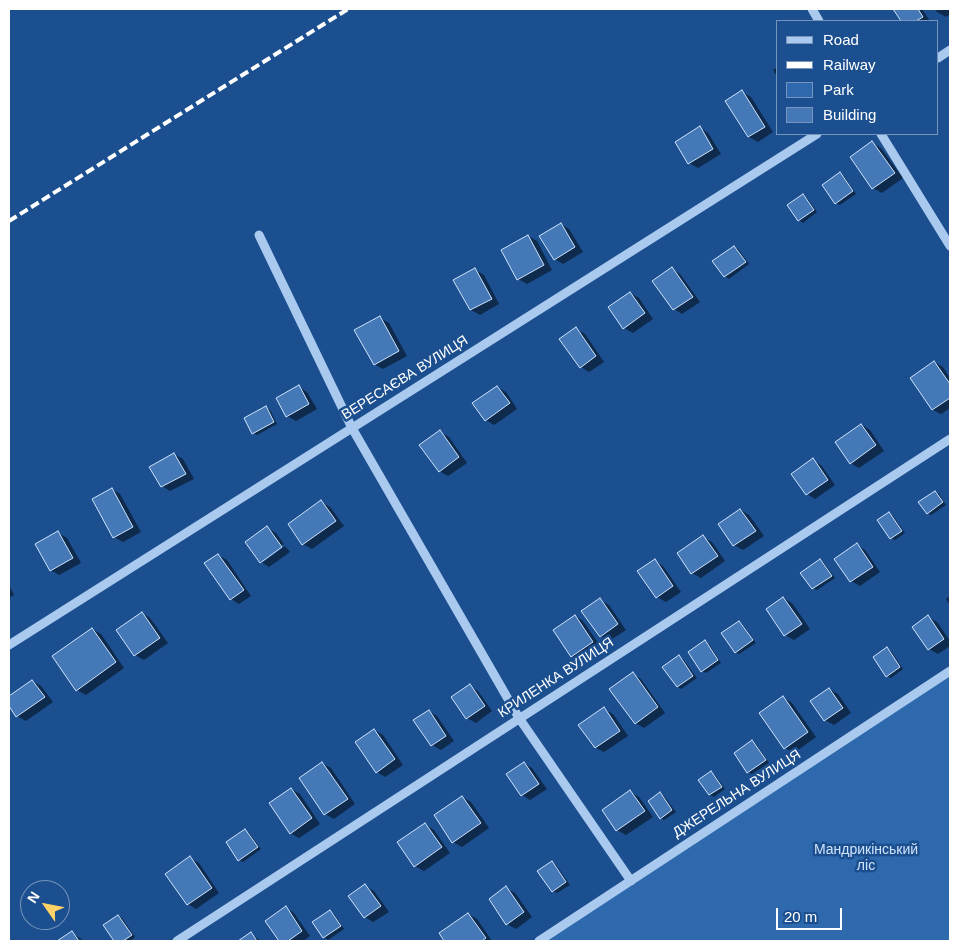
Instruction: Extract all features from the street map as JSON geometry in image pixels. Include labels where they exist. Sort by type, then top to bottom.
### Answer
[{"type":"street","points":[[812,9],[818,20]]},
{"type":"street","points":[[939,57],[950,50]]},
{"type":"street","name":"ВЕРЕСАЄВА ВУЛИЦЯ","points":[[9,645],[815,135]]},
{"type":"street","points":[[882,135],[950,246]]},
{"type":"street","points":[[259,235],[352,428],[519,718],[631,881]]},
{"type":"street","name":"КРИЛЕНКА ВУЛИЦЯ","points":[[177,941],[950,439]]},
{"type":"street","name":"ДЖЕРЕЛЬНА ВУЛИЦЯ","points":[[539,941],[950,671]]},
{"type":"green space","name":"Мандрикінський ліс","points":[[950,671],[950,941],[539,941]]},
{"type":"building","points":[[893,9],[918,9],[923,17],[918,20],[900,20]]},
{"type":"building","points":[[742,90],[765,127],[748,137],[725,101]]},
{"type":"building","points":[[700,126],[713,149],[688,164],[675,142]]},
{"type":"building","points":[[872,141],[895,173],[872,189],[850,157]]},
{"type":"building","points":[[840,172],[853,191],[835,204],[822,185]]},
{"type":"building","points":[[803,194],[814,210],[798,221],[787,205]]},
{"type":"building","points":[[561,223],[575,247],[554,260],[539,236]]},
{"type":"building","points":[[528,235],[544,265],[517,280],[501,250]]},
{"type":"building","points":[[734,246],[746,262],[724,277],[712,261]]},
{"type":"building","points":[[672,267],[693,297],[673,310],[652,281]]},
{"type":"building","points":[[475,268],[492,299],[470,310],[453,280]]},
{"type":"building","points":[[630,292],[645,313],[623,329],[608,307]]},
{"type":"building","points":[[380,316],[399,351],[374,365],[354,330]]},
{"type":"building","points":[[576,327],[596,356],[580,368],[559,339]]},
{"type":"building","points":[[934,361],[950,384],[950,398],[932,410],[910,378]]},
{"type":"building","points":[[299,385],[309,404],[286,417],[276,398]]},
{"type":"building","points":[[497,386],[510,403],[485,421],[472,403]]},
{"type":"building","points":[[266,406],[274,422],[252,434],[244,418]]},
{"type":"building","points":[[861,424],[876,445],[850,464],[835,442]]},
{"type":"building","points":[[440,430],[459,457],[439,472],[419,445]]},
{"type":"building","points":[[174,453],[186,474],[161,487],[149,467]]},
{"type":"building","points":[[813,458],[828,480],[806,495],[791,474]]},
{"type":"building","points":[[112,488],[133,527],[113,538],[92,499]]},
{"type":"building","points":[[935,491],[943,502],[927,514],[918,502]]},
{"type":"building","points":[[321,500],[336,521],[302,545],[288,524]]},
{"type":"building","points":[[740,509],[756,531],[733,546],[718,524]]},
{"type":"building","points":[[889,512],[902,531],[890,539],[877,520]]},
{"type":"building","points":[[267,526],[282,547],[260,563],[245,542]]},
{"type":"building","points":[[58,531],[73,558],[50,571],[35,544]]},
{"type":"building","points":[[703,535],[718,556],[691,574],[677,553]]},
{"type":"building","points":[[857,543],[873,567],[850,582],[834,559]]},
{"type":"building","points":[[218,554],[244,590],[230,600],[204,563]]},
{"type":"building","points":[[655,559],[673,586],[656,598],[637,571]]},
{"type":"building","points":[[820,559],[832,576],[812,589],[800,573]]},
{"type":"building","points":[[783,597],[802,624],[784,636],[766,609]]},
{"type":"building","points":[[600,598],[618,624],[600,637],[581,611]]},
{"type":"building","points":[[142,612],[160,638],[134,656],[116,630]]},
{"type":"building","points":[[575,615],[593,642],[571,657],[553,630]]},
{"type":"building","points":[[928,615],[944,639],[928,650],[912,627]]},
{"type":"building","points":[[739,621],[753,640],[735,653],[721,633]]},
{"type":"building","points":[[92,628],[116,662],[76,691],[52,656]]},
{"type":"building","points":[[705,640],[718,660],[701,672],[688,652]]},
{"type":"building","points":[[887,647],[900,667],[886,677],[873,657]]},
{"type":"building","points":[[679,655],[693,676],[677,687],[662,667]]},
{"type":"building","points":[[633,672],[658,707],[635,724],[609,689]]},
{"type":"building","points":[[32,680],[45,697],[16,717],[9,706],[9,696]]},
{"type":"building","points":[[470,684],[485,706],[466,719],[451,697]]},
{"type":"building","points":[[829,688],[843,708],[824,721],[810,701]]},
{"type":"building","points":[[783,696],[808,732],[784,749],[759,713]]},
{"type":"building","points":[[604,707],[620,731],[595,748],[578,725]]},
{"type":"building","points":[[429,710],[446,736],[431,746],[413,720]]},
{"type":"building","points":[[374,729],[395,759],[376,773],[355,742]]},
{"type":"building","points":[[752,740],[766,760],[747,773],[734,753]]},
{"type":"building","points":[[322,762],[348,799],[324,815],[299,778]]},
{"type":"building","points":[[524,762],[539,784],[521,796],[506,774]]},
{"type":"building","points":[[711,771],[722,787],[709,795],[698,780]]},
{"type":"building","points":[[291,788],[312,818],[290,834],[269,803]]},
{"type":"building","points":[[630,790],[645,811],[616,831],[602,810]]},
{"type":"building","points":[[660,792],[672,810],[660,819],[648,801]]},
{"type":"building","points":[[462,796],[481,823],[452,843],[434,815]]},
{"type":"building","points":[[425,823],[442,847],[414,867],[397,842]]},
{"type":"building","points":[[245,829],[258,847],[238,861],[226,842]]},
{"type":"building","points":[[190,856],[212,888],[187,905],[165,874]]},
{"type":"building","points":[[552,861],[566,882],[552,892],[537,871]]},
{"type":"building","points":[[365,884],[381,906],[364,918],[348,896]]},
{"type":"building","points":[[506,886],[524,912],[506,925],[489,899]]},
{"type":"building","points":[[286,906],[302,931],[288,941],[279,941],[265,921]]},
{"type":"building","points":[[330,910],[341,926],[323,938],[312,922]]},
{"type":"building","points":[[468,913],[486,938],[482,941],[444,941],[439,933]]},
{"type":"building","points":[[118,915],[132,935],[123,941],[114,941],[103,925]]},
{"type":"building","points":[[72,931],[79,941],[57,941]]},
{"type":"building","points":[[251,932],[257,941],[238,941]]},
{"type":"railway","points":[[9,221],[348,9]]}]
